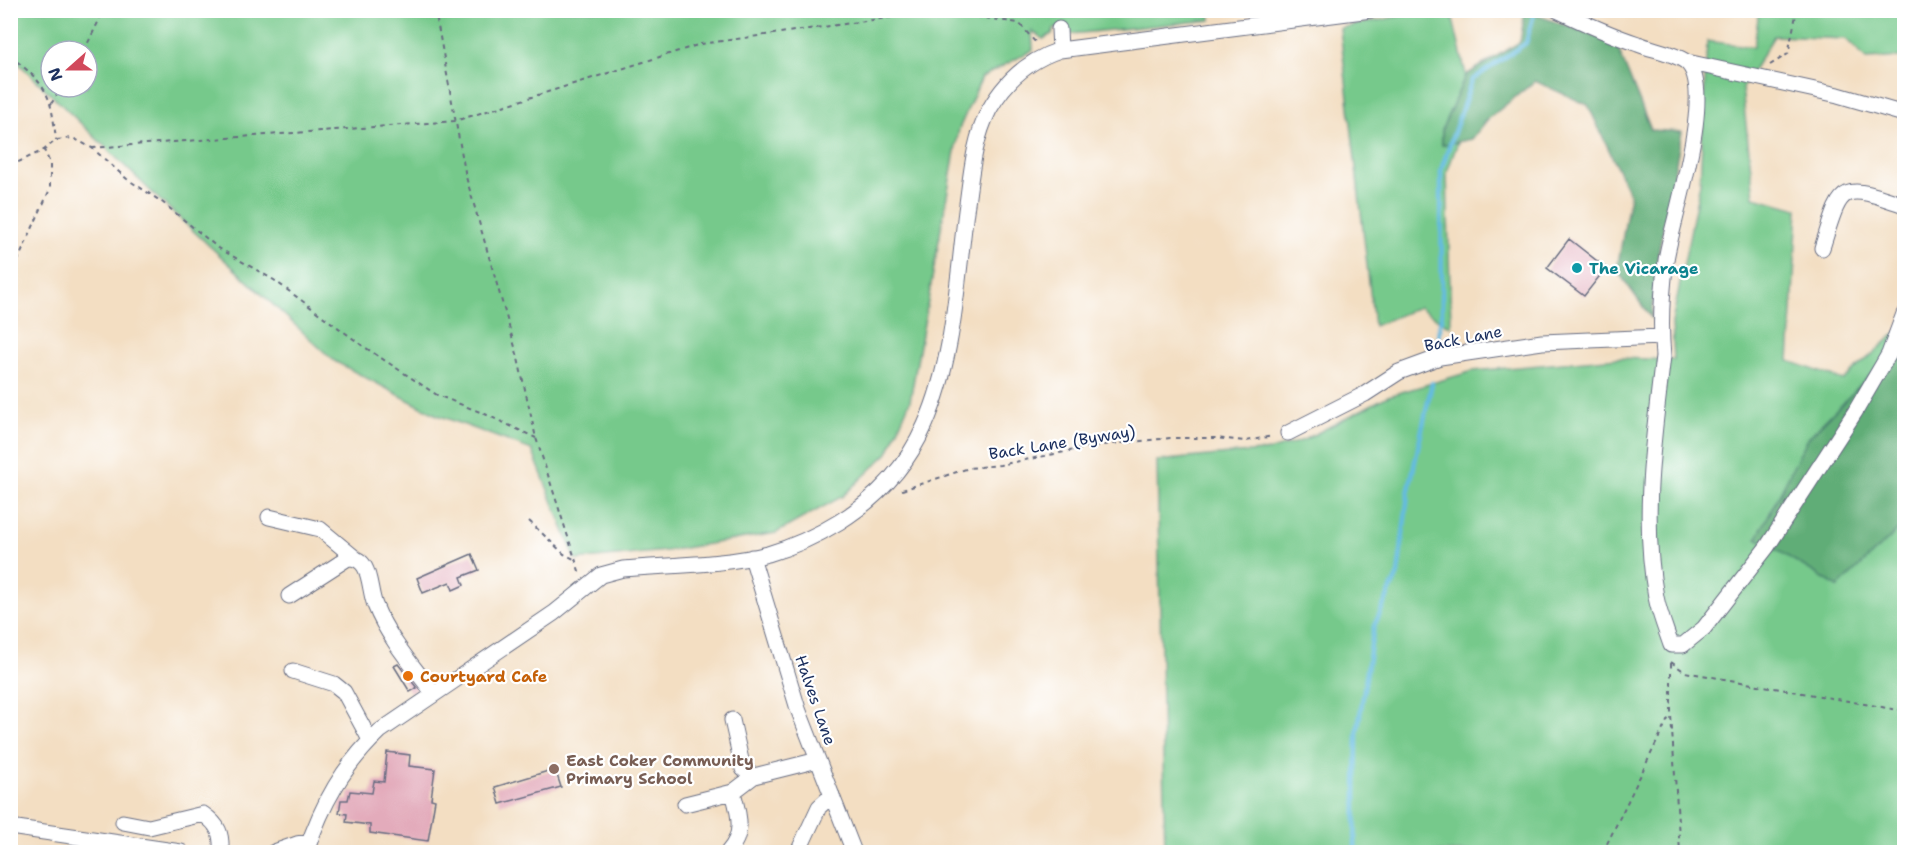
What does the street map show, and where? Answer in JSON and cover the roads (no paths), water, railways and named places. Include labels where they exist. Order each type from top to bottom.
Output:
[{"type":"street","points":[[274,852],[308,847],[320,811],[333,786],[370,740],[554,613],[601,575],[624,569],[769,554],[826,530],[878,493],[898,472],[913,447],[925,425],[936,393],[956,292],[975,151],[989,110],[1007,83],[1044,55],[1060,50],[1371,10]]},
{"type":"street","points":[[1557,10],[1606,33],[1671,54],[1687,62],[1838,95],[1905,114]]},
{"type":"street","points":[[1059,29],[1060,50]]},
{"type":"street","points":[[1687,62],[1696,76],[1695,124],[1681,199],[1666,259],[1661,337],[1663,356],[1653,438],[1649,521],[1656,598],[1671,645],[1683,645],[1704,628],[1767,547],[1855,412],[1889,354],[1905,314]]},
{"type":"street","points":[[1822,248],[1837,200],[1847,193],[1864,191],[1905,205]]},
{"type":"street","name":"Back Lane","points":[[1288,433],[1365,394],[1399,372],[1440,357],[1542,342],[1661,337]]},
{"type":"street","points":[[269,517],[320,529],[366,568],[372,598],[381,620],[434,694]]},
{"type":"street","name":"Halves Lane","points":[[752,557],[798,709],[854,852]]},
{"type":"street","points":[[289,596],[348,558],[355,558]]},
{"type":"street","points":[[293,671],[333,684],[344,692],[370,740]]},
{"type":"street","points":[[732,720],[743,769],[754,776]]},
{"type":"street","points":[[685,804],[733,792],[754,776],[818,760]]},
{"type":"street","points":[[728,852],[740,832],[740,817],[733,792]]},
{"type":"street","points":[[798,852],[819,807],[832,795]]},
{"type":"street","points":[[123,822],[149,827],[203,814],[216,822],[222,836],[221,852]]},
{"type":"street","points":[[10,827],[182,852]]},
{"type":"waterway","points":[[1437,345],[1442,313],[1441,170],[1472,80],[1526,43],[1534,14]]},
{"type":"waterway","points":[[1355,852],[1357,734],[1374,626],[1398,574],[1408,494],[1432,383]]},
{"type":"place","name":"The Vicarage","points":[[1577,268]]},
{"type":"place","name":"Courtyard Cafe","points":[[408,676]]},
{"type":"place","name":"East Coker Community Primary School","points":[[554,769]]}]
